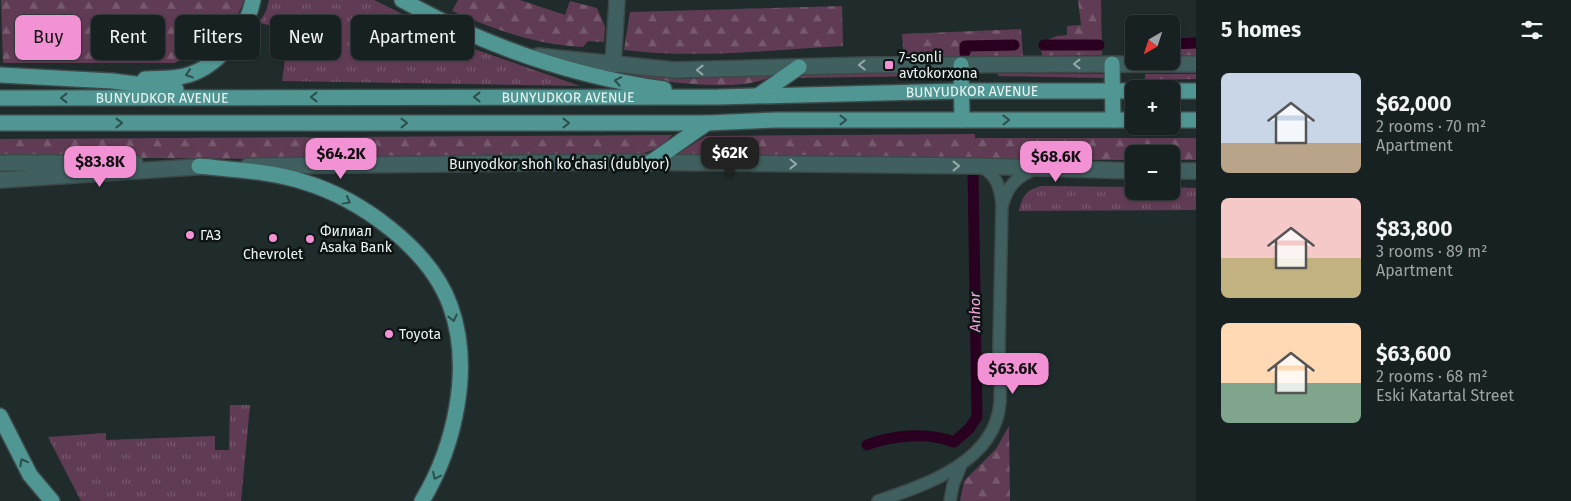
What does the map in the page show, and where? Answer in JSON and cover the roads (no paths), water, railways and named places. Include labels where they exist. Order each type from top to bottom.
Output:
[{"type":"main road","points":[[112,81],[185,76],[202,69],[236,36],[253,0]]},
{"type":"main road","points":[[402,0],[462,32],[521,54],[588,75],[718,97]]},
{"type":"main road","points":[[1112,64],[1113,120]]},
{"type":"main road","points":[[961,65],[962,120]]},
{"type":"main road","points":[[759,95],[799,67]]},
{"type":"main road","points":[[0,75],[112,81],[240,97]]},
{"type":"main road","name":"BUNYUDKOR AVENUE","points":[[0,98],[718,97],[961,91],[1125,91]]},
{"type":"main road","points":[[1180,91],[1196,91]]},
{"type":"main road","name":"BUNYUDKOR AVENUE","points":[[0,123],[707,124],[776,120],[1125,120]]},
{"type":"main road","points":[[1180,120],[1196,120]]},
{"type":"main road","points":[[650,163],[707,124]]},
{"type":"main road","points":[[199,166],[266,173],[304,182],[339,197],[373,216],[396,234],[419,255],[438,281],[450,305],[457,335],[458,397],[456,420],[448,450],[436,477],[422,501]]},
{"type":"main road","points":[[0,416],[30,475],[52,501]]},
{"type":"street","points":[[613,65],[617,0]]},
{"type":"street","name":"BUNYUDKOR AVENUE","points":[[521,54],[674,70],[961,65],[1196,64]]},
{"type":"street","name":"Bunyodkor shoh koʻchasi (dublyor)","points":[[0,164],[112,161],[199,166]]},
{"type":"street","name":"Bunyodkor shoh koʻchasi (dublyor)","points":[[0,180],[199,166],[650,163],[979,166]]},
{"type":"street","points":[[979,166],[1125,171]]},
{"type":"street","points":[[950,501],[954,480],[962,464],[988,436],[995,422],[1000,402],[1002,204],[993,174],[979,166]]},
{"type":"street","points":[[1002,204],[1006,192],[1014,181],[1039,168]]},
{"type":"street","points":[[1180,171],[1196,171]]},
{"type":"street","points":[[878,501],[928,484],[962,464]]},
{"type":"waterway","name":"Anhor","points":[[1180,44],[1196,43]]},
{"type":"waterway","name":"Anhor","points":[[965,53],[965,46],[1014,45]]},
{"type":"waterway","name":"Anhor","points":[[1044,45],[1099,45]]},
{"type":"waterway","name":"Anhor","points":[[867,445],[887,439],[910,436],[933,437],[954,442],[969,429],[977,417],[973,173]]},
{"type":"place","name":"7-sonli avtokorxona","points":[[889,65]]},
{"type":"place","name":"ГАЗ","points":[[190,235]]},
{"type":"place","name":"Chevrolet","points":[[273,238]]},
{"type":"place","name":"Филиал Asaka Bank","points":[[310,239]]},
{"type":"place","name":"Toyota","points":[[389,334]]}]
